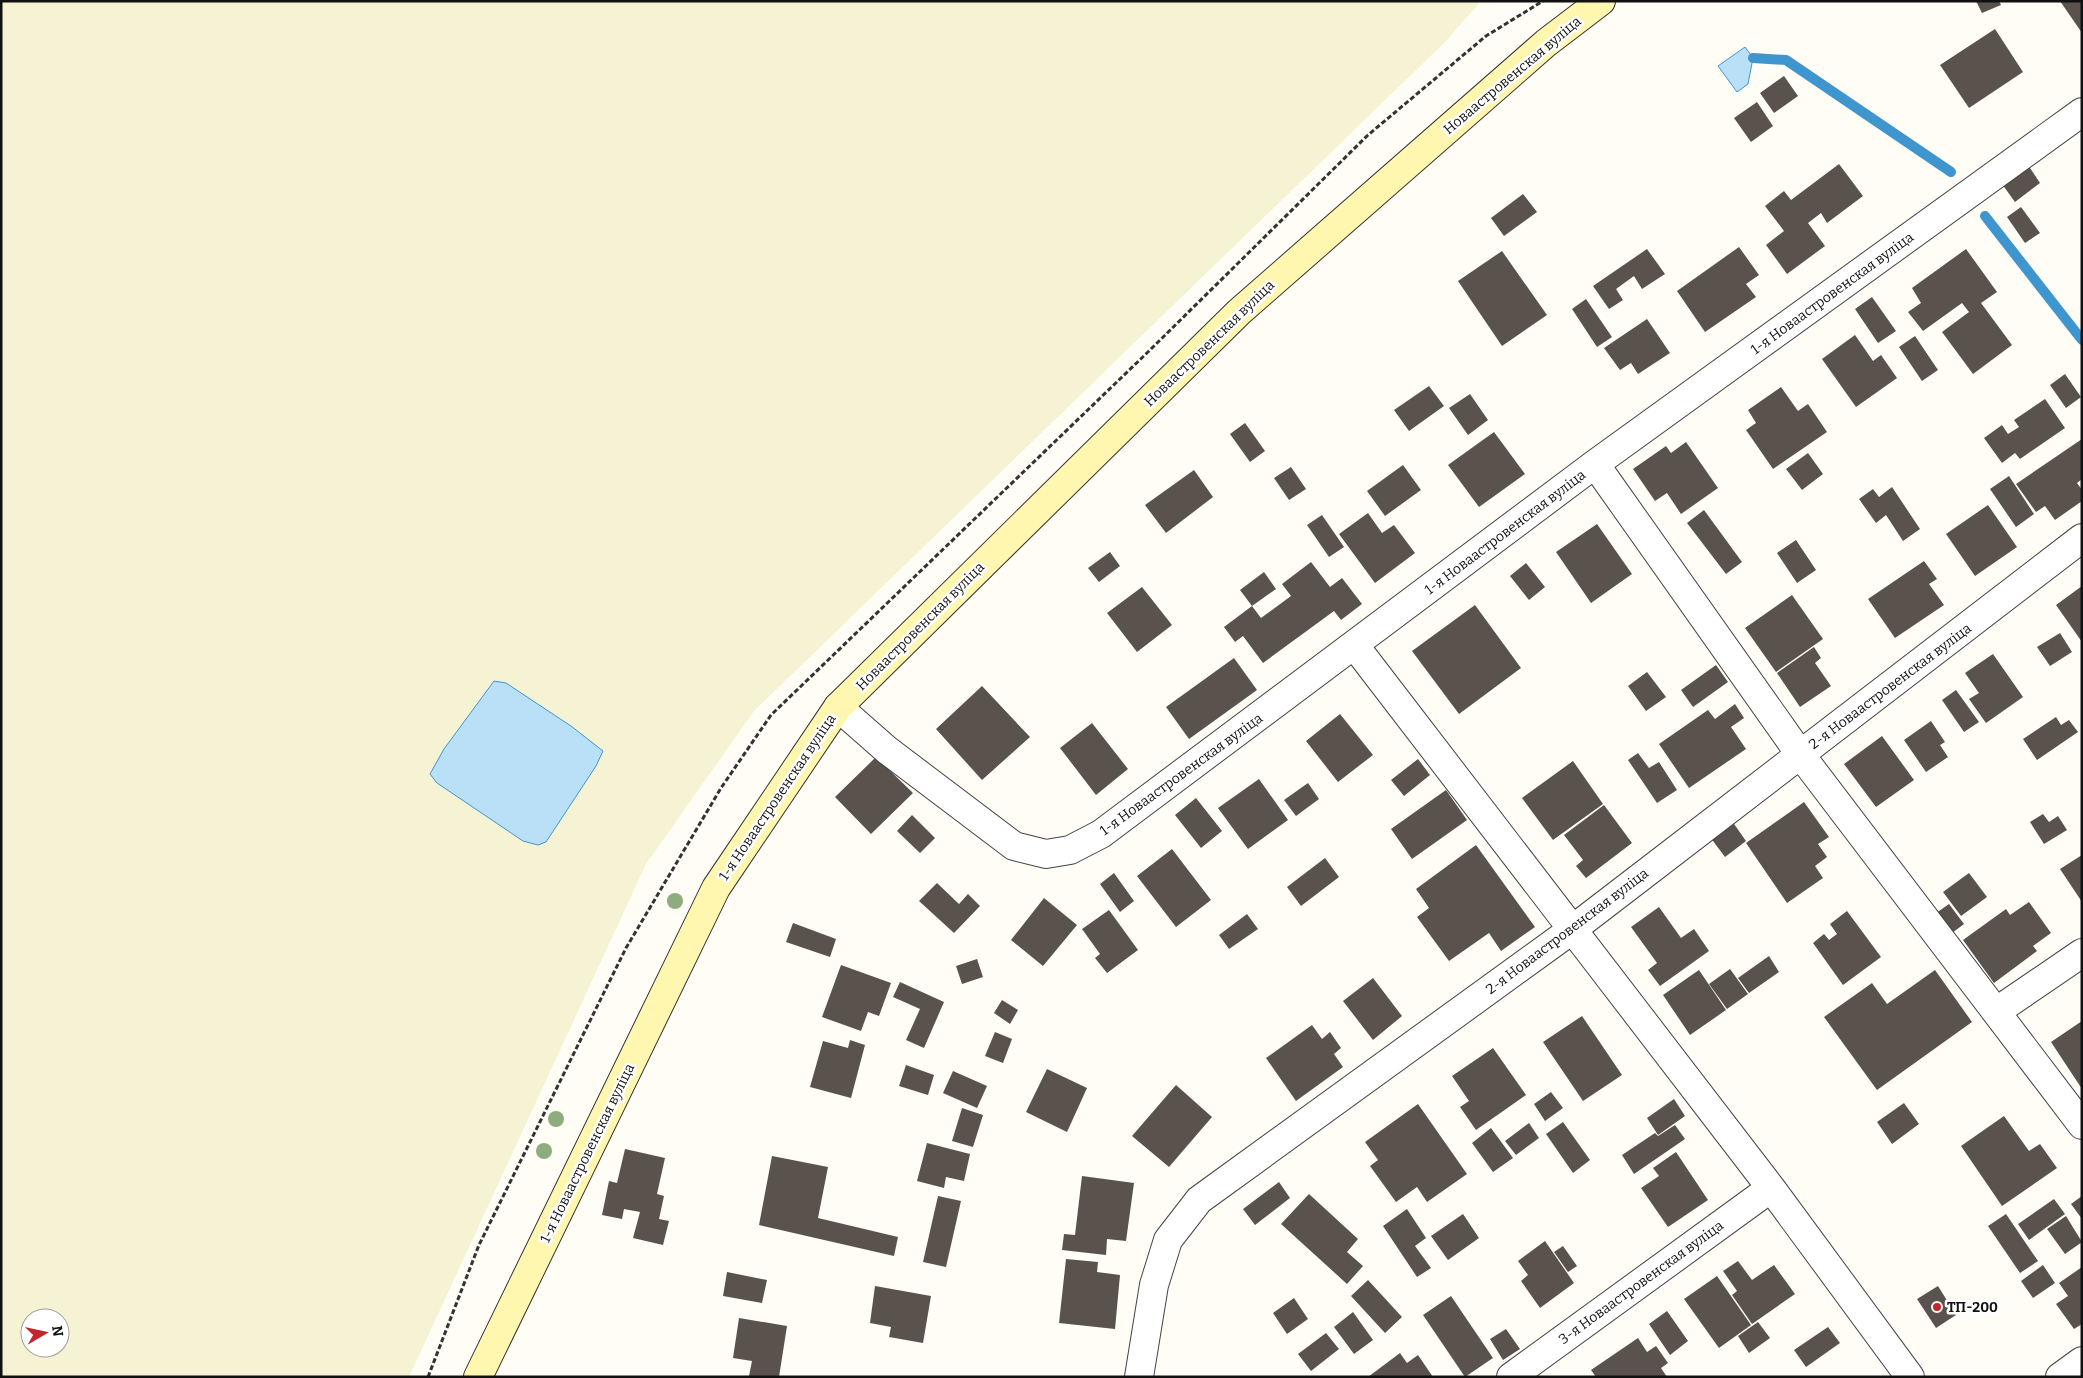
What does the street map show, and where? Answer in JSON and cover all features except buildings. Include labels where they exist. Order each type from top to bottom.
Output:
[{"type":"main road","name":"Новаастровенская вуліца","points":[[838,707],[1239,312],[1546,43],[1601,1]]},
{"type":"main road","name":"1-я Новаастровенская вуліца","points":[[478,1377],[716,888],[838,707]]},
{"type":"street","name":"1-я Новаастровенская вуліца","points":[[838,707],[887,750],[1014,846],[1046,854],[1070,850],[1101,834],[1355,646],[1595,464],[2082,112]]},
{"type":"street","points":[[1595,464],[1800,754],[2082,1125]]},
{"type":"street","name":"2-я Новаастровенская вуліца","points":[[1139,1377],[1154,1285],[1168,1240],[1199,1200],[1573,928],[2082,538]]},
{"type":"street","points":[[1355,646],[1771,1188],[1910,1377]]},
{"type":"street","points":[[1997,1011],[2082,953]]},
{"type":"street","name":"3-я Новаастровенская вуліца","points":[[1511,1377],[1771,1188]]},
{"type":"street","points":[[2060,1377],[2082,1361]]},
{"type":"shaded area","points":[[1,1],[1481,1],[1445,42],[754,711],[646,864],[409,1377],[1,1377]]},
{"type":"water","points":[[1745,47],[1753,58],[1748,84],[1737,92],[1718,66]]},
{"type":"water","points":[[494,681],[506,683],[571,726],[603,751],[596,766],[546,842],[538,845],[523,841],[437,783],[430,774],[444,749]]},
{"type":"waterway","points":[[1753,58],[1786,60],[1951,172]]},
{"type":"waterway","points":[[1985,216],[2082,340]]},
{"type":"place","name":"ТП-200","points":[[1937,1307]]}]
